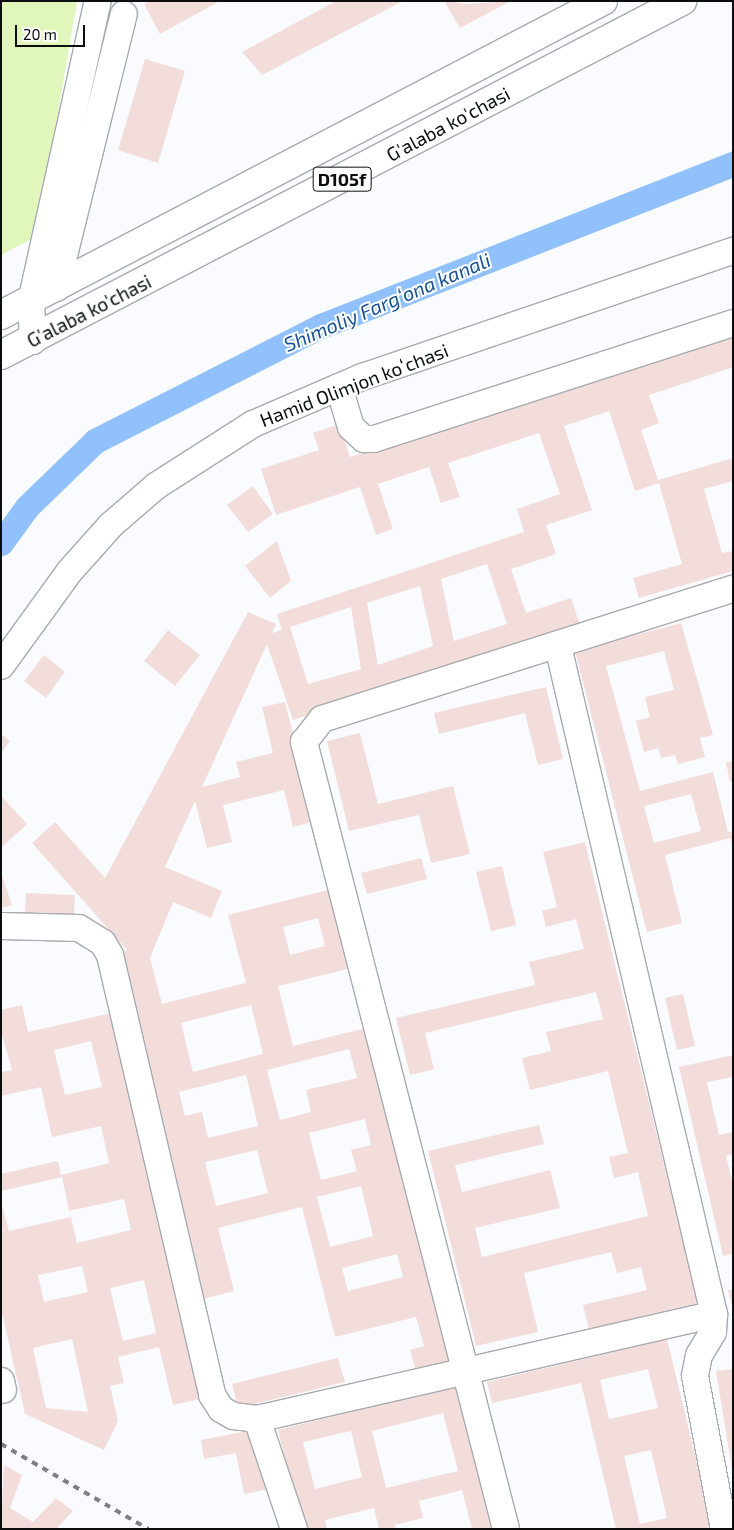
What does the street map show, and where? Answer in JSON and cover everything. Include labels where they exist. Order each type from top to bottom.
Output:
[{"type":"main road","name":"G'alaba ko'chasi","points":[[1,315],[30,302],[603,1]]},
{"type":"main road","name":"G'alaba ko'chasi","points":[[1,355],[33,341],[682,1]]},
{"type":"street","points":[[33,341],[30,302],[98,1]]},
{"type":"street","points":[[56,288],[124,14]]},
{"type":"street","name":"Hamid Olimjon koʻchasi","points":[[1,666],[69,572],[111,525],[156,486],[253,424],[339,387],[733,251]]},
{"type":"street","points":[[339,387],[351,427],[364,439],[374,439],[733,323]]},
{"type":"street","points":[[506,1529],[304,742],[322,718],[558,646],[733,588]]},
{"type":"street","points":[[558,646],[714,1314],[713,1332],[699,1355],[695,1376],[724,1529]]},
{"type":"street","points":[[1,926],[79,928],[103,943],[110,955],[212,1395],[221,1409],[233,1416],[258,1419],[466,1369],[714,1314]]},
{"type":"street","points":[[258,1419],[294,1529]]},
{"type":"green space","points":[[1,1],[77,1],[37,236],[1,255]]},
{"type":"building","points":[[150,1],[220,1],[160,34],[144,4]]},
{"type":"building","points":[[336,1],[403,1],[262,75],[242,52]]},
{"type":"building","points":[[444,1],[468,4],[511,1],[460,28]]},
{"type":"building","points":[[145,59],[185,71],[158,163],[118,150]]},
{"type":"building","points":[[733,330],[733,367],[649,395],[659,423],[641,430],[658,480],[733,458],[733,481],[704,489],[722,553],[733,551],[733,571],[639,598],[633,578],[682,564],[659,483],[635,491],[609,411],[564,426],[592,510],[546,525],[556,554],[511,569],[526,613],[571,598],[580,625],[293,720],[267,644],[202,787],[240,777],[236,762],[273,753],[262,707],[285,702],[315,821],[293,827],[284,790],[223,805],[232,842],[207,848],[195,801],[165,867],[222,891],[211,918],[173,902],[150,958],[162,1004],[246,983],[228,915],[332,889],[352,968],[278,986],[293,1046],[366,1028],[451,1363],[416,1372],[410,1350],[424,1346],[416,1317],[335,1337],[302,1207],[218,1228],[234,1291],[202,1299],[147,1083],[153,1081],[121,952],[127,950],[32,843],[55,822],[105,878],[248,612],[276,624],[272,633],[282,630],[277,614],[524,532],[517,509],[560,494],[539,433],[448,463],[460,497],[441,503],[429,467],[378,484],[393,529],[376,535],[360,487],[276,515],[261,469],[319,450],[313,433],[339,424],[350,457]],"holes":[[[487,564],[507,624],[454,641],[441,579]],[[420,586],[433,646],[378,665],[367,603]],[[351,607],[361,669],[308,684],[290,627]],[[318,918],[325,946],[290,955],[283,927]],[[251,1005],[263,1054],[193,1072],[181,1023]],[[349,1049],[357,1078],[306,1090],[311,1112],[280,1120],[267,1070]],[[246,1075],[258,1126],[208,1138],[202,1112],[185,1116],[179,1092]],[[365,1119],[371,1145],[351,1150],[357,1171],[321,1180],[309,1133]],[[257,1150],[268,1193],[216,1206],[205,1162]],[[361,1186],[373,1236],[330,1247],[317,1197]],[[397,1254],[403,1277],[348,1291],[342,1268]]]},
{"type":"building","points":[[253,486],[273,514],[248,532],[227,505]]},
{"type":"building","points":[[277,541],[291,581],[270,598],[245,566]]},
{"type":"building","points":[[681,623],[713,735],[700,738],[705,757],[678,764],[675,755],[661,758],[658,748],[644,752],[636,721],[650,717],[645,697],[674,690],[664,651],[606,666],[640,791],[713,772],[728,832],[733,831],[733,847],[730,838],[665,855],[682,923],[647,932],[575,651]],"holes":[[[691,794],[701,831],[654,843],[644,806]]]},
{"type":"building","points":[[168,630],[200,655],[175,686],[144,661]]},
{"type":"building","points":[[44,655],[65,672],[46,698],[24,681]]},
{"type":"building","points":[[546,687],[563,759],[538,765],[525,713],[439,734],[434,713]]},
{"type":"building","points":[[360,733],[378,804],[453,786],[470,854],[431,863],[419,815],[349,831],[327,741]]},
{"type":"building","points":[[1,734],[10,741],[1,753]]},
{"type":"building","points":[[733,761],[733,781],[730,782],[726,762]]},
{"type":"building","points":[[1,796],[27,824],[1,848]]},
{"type":"building","points":[[585,842],[698,1303],[589,1329],[583,1305],[647,1290],[641,1267],[617,1273],[611,1252],[524,1273],[538,1332],[476,1346],[428,1151],[539,1125],[544,1144],[455,1165],[462,1192],[550,1170],[560,1208],[475,1228],[482,1257],[648,1216],[638,1172],[614,1178],[609,1157],[628,1153],[608,1071],[530,1090],[522,1058],[551,1051],[546,1032],[603,1019],[596,992],[425,1033],[434,1069],[410,1075],[396,1018],[535,985],[529,962],[584,949],[576,919],[546,927],[542,911],[557,907],[543,852]]},
{"type":"building","points":[[421,858],[427,879],[367,894],[361,873]]},
{"type":"building","points":[[502,866],[516,925],[491,931],[476,872]]},
{"type":"building","points":[[1,873],[12,905],[1,908]]},
{"type":"building","points":[[26,893],[75,895],[74,915],[25,913]]},
{"type":"building","points":[[683,994],[695,1046],[677,1050],[665,998]]},
{"type":"building","points":[[22,1005],[28,1032],[112,1013],[200,1399],[173,1405],[159,1347],[118,1357],[124,1383],[110,1386],[118,1421],[104,1450],[25,1414],[1,1309],[1,1202],[9,1231],[71,1217],[77,1243],[131,1230],[124,1199],[69,1211],[62,1177],[1,1191],[1,1174],[58,1161],[61,1175],[109,1163],[101,1126],[52,1137],[41,1087],[1,1096],[1,1072],[12,1070],[1,1032],[1,1010]],"holes":[[[91,1041],[102,1087],[65,1095],[54,1050]],[[82,1266],[88,1292],[44,1302],[38,1275]],[[144,1280],[156,1333],[123,1341],[110,1288]],[[72,1339],[88,1412],[46,1408],[33,1348]]]},
{"type":"building","points":[[733,1055],[733,1077],[707,1082],[719,1135],[733,1132],[733,1154],[726,1156],[733,1184],[733,1254],[723,1256],[679,1067]]},
{"type":"building","points":[[733,1289],[733,1306],[732,1306],[728,1290]]},
{"type":"building","points":[[667,1339],[713,1529],[616,1529],[581,1383],[492,1403],[487,1382]],"holes":[[[648,1369],[658,1408],[609,1419],[600,1380]],[[651,1450],[667,1518],[640,1524],[624,1456]]]},
{"type":"building","points":[[338,1358],[345,1382],[238,1408],[232,1384]]},
{"type":"building","points":[[733,1369],[733,1470],[732,1470],[716,1371]]},
{"type":"building","points":[[463,1384],[499,1529],[472,1529],[462,1490],[419,1501],[423,1518],[395,1525],[396,1529],[379,1529],[374,1508],[325,1520],[327,1529],[303,1529],[278,1430]],"holes":[[[443,1413],[458,1471],[386,1488],[372,1431]],[[351,1431],[362,1477],[315,1489],[303,1442]]]},
{"type":"building","points":[[258,1429],[270,1489],[244,1494],[236,1453],[204,1459],[201,1440]]},
{"type":"building","points":[[4,1465],[22,1475],[10,1508],[33,1522],[56,1498],[73,1511],[56,1529],[1,1529]]},
{"type":"waterway","name":"Shimoliy Fargʻona kanali","points":[[1,543],[27,507],[95,441],[321,326],[733,164]]},
{"type":"railway","points":[[1,1444],[148,1529]]}]
